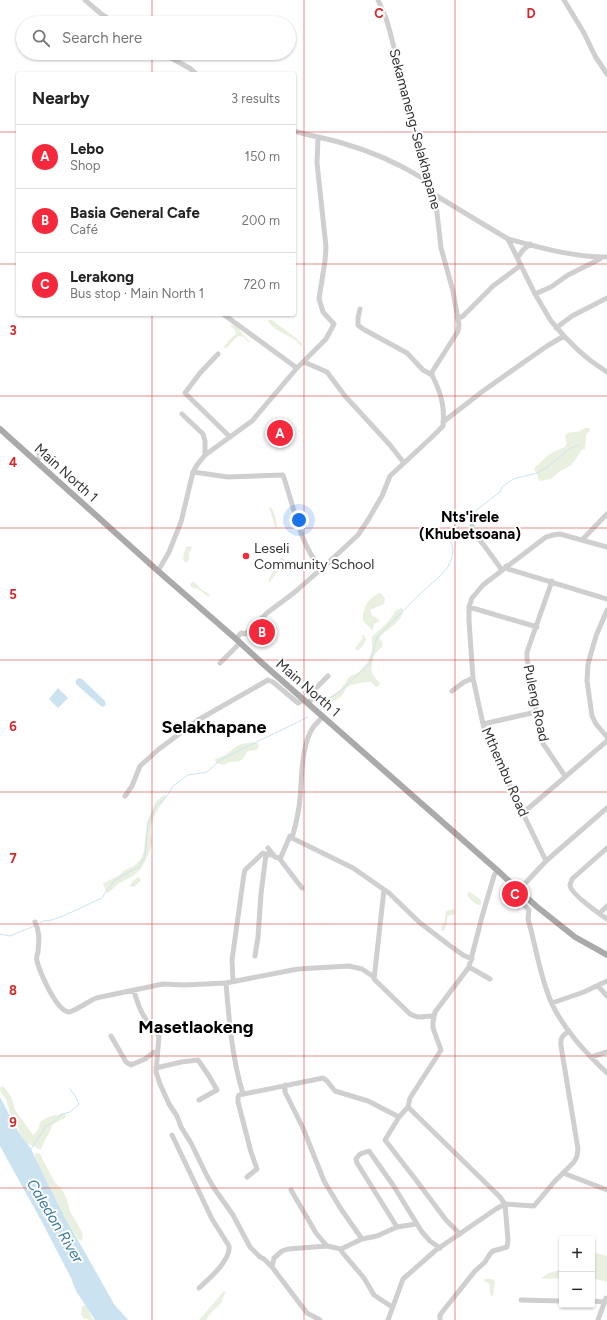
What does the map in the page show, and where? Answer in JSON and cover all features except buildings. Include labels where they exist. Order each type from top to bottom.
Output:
[{"type":"main road","name":"Main North 1","points":[[0,429],[305,702],[531,901],[566,930],[607,955]]},
{"type":"street","points":[[85,0],[104,16]]},
{"type":"street","name":"Sekamaneng-Selakhapane","points":[[378,0],[386,18],[414,122],[425,177],[436,195],[442,248],[453,291],[459,325],[458,330],[432,372],[432,375]]},
{"type":"street","points":[[564,0],[584,33],[595,56],[607,74]]},
{"type":"street","points":[[174,60],[193,72]]},
{"type":"street","points":[[296,132],[344,143],[410,170],[422,178],[425,177]]},
{"type":"street","points":[[158,571],[169,552],[181,522],[193,472],[205,455],[252,421],[297,368],[326,339],[334,324],[323,312],[319,299],[326,261],[326,247],[317,163],[318,138]]},
{"type":"street","points":[[436,195],[508,238],[564,253],[607,257]]},
{"type":"street","points":[[508,238],[535,294],[556,328],[591,361],[607,372]]},
{"type":"street","points":[[518,257],[530,244]]},
{"type":"street","points":[[535,294],[551,287],[568,275],[600,259],[600,257]]},
{"type":"street","points":[[457,316],[462,316],[493,286],[521,265]]},
{"type":"street","points":[[556,328],[572,316],[607,298]]},
{"type":"street","points":[[220,663],[238,641],[241,633],[245,634],[249,631],[267,613],[295,592],[358,535],[382,496],[390,476],[443,426],[441,396],[432,375],[423,370],[407,353],[358,325],[360,309]]},
{"type":"street","points":[[226,316],[297,368]]},
{"type":"street","points":[[443,422],[483,391],[547,346],[564,336]]},
{"type":"street","points":[[218,354],[185,392],[230,437]]},
{"type":"street","points":[[304,362],[327,372],[345,396],[390,444],[404,463]]},
{"type":"street","points":[[182,414],[202,434],[205,441],[205,455]]},
{"type":"street","points":[[36,462],[39,458],[40,452]]},
{"type":"street","points":[[193,472],[228,477],[283,474],[292,507],[307,550],[321,569]]},
{"type":"street","points":[[582,540],[607,514]]},
{"type":"street","points":[[472,526],[473,533],[504,568],[552,581],[607,599]]},
{"type":"street","points":[[537,627],[469,607],[476,593],[483,585],[546,537],[553,535],[568,535],[607,547]]},
{"type":"street","name":"Puleng Road","points":[[552,581],[527,652],[527,660],[531,675],[542,742],[565,776]]},
{"type":"street","name":"Mthembu Road","points":[[469,607],[473,678],[483,724],[490,745],[546,861]]},
{"type":"street","points":[[607,610],[596,636],[588,664],[587,682],[592,716],[596,724],[607,737]]},
{"type":"street","points":[[125,796],[132,786],[140,766],[159,749],[198,720],[268,680],[273,682],[298,703],[305,702],[314,696],[314,690],[328,676]]},
{"type":"street","points":[[452,691],[464,682],[473,678]]},
{"type":"street","points":[[483,724],[536,712]]},
{"type":"street","points":[[292,838],[297,822],[301,778],[307,744],[314,726],[322,717]]},
{"type":"street","points":[[523,813],[607,741]]},
{"type":"street","points":[[519,890],[546,861],[607,808]]},
{"type":"street","points":[[279,858],[281,857],[290,836],[353,868],[389,893],[419,922],[463,955],[472,959]]},
{"type":"street","points":[[268,848],[279,858],[302,888]]},
{"type":"street","points":[[607,848],[572,879],[570,885],[572,890],[585,903],[607,919]]},
{"type":"street","points":[[233,981],[232,960],[244,874],[262,853],[273,854]]},
{"type":"street","points":[[255,956],[266,854]]},
{"type":"street","points":[[460,1234],[446,1220],[385,1140],[399,1117],[408,1108],[410,1098],[441,1050],[433,1028],[435,1012],[469,967],[485,906],[497,870]]},
{"type":"street","points":[[374,977],[384,890]]},
{"type":"street","points":[[520,901],[529,910],[528,919],[545,982],[552,1003],[560,1019],[591,1057],[607,1073]]},
{"type":"street","points":[[526,908],[531,901]]},
{"type":"street","points":[[600,913],[607,906]]},
{"type":"street","points":[[36,924],[40,934],[37,960],[53,998],[66,1010],[71,1012],[87,1001],[96,998],[163,984],[184,986],[226,983],[298,969],[349,966],[362,969],[374,977],[374,979],[410,1014],[423,1018],[434,1016]]},
{"type":"street","points":[[469,967],[490,979]]},
{"type":"street","points":[[552,1003],[598,986],[607,980]]},
{"type":"street","points":[[226,983],[232,1043],[239,1082],[243,1094]]},
{"type":"street","points":[[598,986],[607,996]]},
{"type":"street","points":[[134,990],[141,1011],[159,1036],[156,1072],[163,1092],[175,1112],[181,1127],[191,1143],[210,1182],[233,1215],[250,1247],[272,1267],[307,1313],[320,1320]]},
{"type":"street","points":[[388,1320],[403,1279],[436,1250],[490,1212],[505,1204],[534,1206],[576,1159],[578,1152],[561,1046],[562,1035],[569,1031]]},
{"type":"street","points":[[111,1036],[126,1062],[131,1065],[145,1059],[154,1052],[157,1053]]},
{"type":"street","points":[[591,1057],[607,1052]]},
{"type":"street","points":[[156,1068],[181,1062],[198,1060],[217,1090],[199,1100]]},
{"type":"street","points":[[247,1177],[257,1170],[238,1102],[238,1097],[243,1094],[323,1078],[335,1091],[368,1102],[399,1117]]},
{"type":"street","points":[[285,1085],[285,1092],[303,1128],[324,1181],[362,1239]]},
{"type":"street","points":[[408,1108],[500,1197],[505,1204],[508,1240],[507,1247],[493,1251],[490,1254],[485,1262],[475,1271],[443,1311],[440,1315],[440,1320]]},
{"type":"street","points":[[172,1136],[212,1219],[229,1246],[230,1252],[220,1268],[199,1288]]},
{"type":"street","points":[[398,1228],[357,1163],[356,1159],[360,1154],[369,1151],[393,1185],[416,1224],[430,1241],[440,1248]]},
{"type":"street","points":[[563,1173],[607,1190]]},
{"type":"street","points":[[291,1190],[316,1233],[327,1246]]},
{"type":"street","points":[[272,1267],[274,1258],[282,1251],[288,1249],[306,1249],[327,1246],[341,1249],[362,1239],[416,1224]]},
{"type":"street","points":[[341,1249],[364,1278],[374,1295],[392,1307]]},
{"type":"street","points":[[521,1300],[559,1301]]},
{"type":"street","points":[[595,1301],[606,1300],[598,1320]]},
{"type":"green space","points":[[268,320],[272,320],[296,338],[302,344],[301,346],[294,339],[272,326]]},
{"type":"green space","points":[[235,325],[249,341],[249,343],[244,337],[239,336],[228,347],[224,347],[236,334],[235,330],[230,326]]},
{"type":"green space","points":[[585,428],[589,428],[590,430],[586,435],[585,449],[581,451],[571,465],[551,479],[540,481],[534,470],[535,467],[545,457],[565,447],[567,443],[565,438],[566,434],[580,431]]},
{"type":"green space","points":[[269,507],[271,507],[275,515],[277,530],[275,527]]},
{"type":"green space","points":[[186,547],[192,547],[189,553],[189,559],[186,563],[183,559],[183,555]]},
{"type":"green space","points":[[283,557],[284,560],[281,566],[268,583],[272,573]]},
{"type":"green space","points":[[194,582],[209,594],[210,597],[198,589],[193,588],[190,585]]},
{"type":"green space","points":[[381,593],[385,599],[384,604],[370,610],[372,616],[376,617],[380,621],[374,624],[373,631],[363,621],[363,612],[368,601]]},
{"type":"green space","points":[[401,608],[403,609],[403,613],[401,617],[380,637],[382,646],[373,658],[372,672],[374,677],[380,683],[379,686],[376,687],[369,682],[351,686],[346,688],[339,698],[328,703],[326,699],[339,691],[349,677],[359,672],[367,663],[372,651],[372,637],[388,622],[395,611]]},
{"type":"green space","points":[[362,635],[364,635],[366,639],[363,646],[357,651],[355,648],[362,639]]},
{"type":"green space","points":[[253,742],[257,743],[259,746],[258,748],[247,752],[240,761],[230,762],[223,765],[216,763],[215,759],[226,755],[241,744]]},
{"type":"green space","points":[[164,795],[166,796],[166,799],[155,815],[151,826],[152,844],[140,870],[136,874],[119,883],[107,893],[103,884],[104,883],[134,866],[141,859],[144,851],[147,822],[156,801]]},
{"type":"green space","points":[[139,877],[141,881],[134,887],[131,887],[130,885],[132,882]]},
{"type":"green space","points":[[468,892],[481,900],[481,905],[471,900],[467,895]]},
{"type":"green space","points":[[453,909],[455,914],[447,916],[447,923],[444,931],[441,930],[442,924],[444,925],[446,911]]},
{"type":"green space","points":[[2,1086],[12,1098],[15,1110],[33,1135],[38,1130],[41,1121],[51,1116],[65,1113],[66,1117],[52,1125],[41,1149],[27,1144],[19,1133],[18,1127],[12,1120],[6,1099],[1,1093],[0,1088]]},
{"type":"green space","points":[[35,1154],[40,1154],[55,1183],[64,1193],[70,1212],[82,1232],[82,1241],[78,1239],[64,1216],[35,1157]]},
{"type":"green space","points":[[595,1253],[607,1256],[607,1282],[595,1279]]},
{"type":"green space","points":[[559,1270],[559,1278],[541,1279],[547,1274]]},
{"type":"green space","points":[[485,1279],[492,1279],[495,1281],[493,1296],[490,1294],[490,1285],[484,1281]]},
{"type":"green space","points":[[224,1291],[226,1292],[220,1304],[210,1313],[206,1320],[199,1320]]},
{"type":"green space","points":[[84,1305],[94,1320],[83,1318],[81,1314],[82,1307]]},
{"type":"water","points":[[79,678],[82,679],[105,701],[106,705],[102,707],[76,684],[76,680]]},
{"type":"water","points":[[58,688],[68,698],[58,708],[49,699]]},
{"type":"water","name":"Caledon River","points":[[0,1097],[19,1133],[31,1149],[64,1216],[114,1304],[128,1320],[95,1320],[76,1291],[71,1278],[43,1224],[0,1146]]},
{"type":"waterway","points":[[319,706],[342,690],[370,663],[377,637],[448,567],[453,549],[451,542],[461,522],[500,492],[502,487],[513,479],[537,473],[571,448],[579,445]]},
{"type":"waterway","points":[[39,924],[43,921],[52,920],[63,916],[102,898],[116,879],[139,867],[145,856],[148,824],[156,806],[167,796],[173,786],[188,775],[207,772],[220,760],[308,717]]},
{"type":"waterway","points":[[0,934],[10,936],[34,926]]},
{"type":"waterway","points":[[31,1149],[46,1126],[51,1124],[62,1114],[70,1112],[79,1104],[70,1089]]},
{"type":"place","name":"Lebo","points":[[280,433]]},
{"type":"place","name":"Leseli Community School","points":[[246,556]]},
{"type":"place","name":"Basia General Cafe","points":[[262,632]]},
{"type":"place","name":"Lerakong","points":[[515,894]]},
{"type":"district","name":"Nts'irele (Khubetsoana)","points":[[470,526]]},
{"type":"district","name":"Selakhapane","points":[[214,727]]},
{"type":"district","name":"Masetlaokeng","points":[[196,1027]]}]
